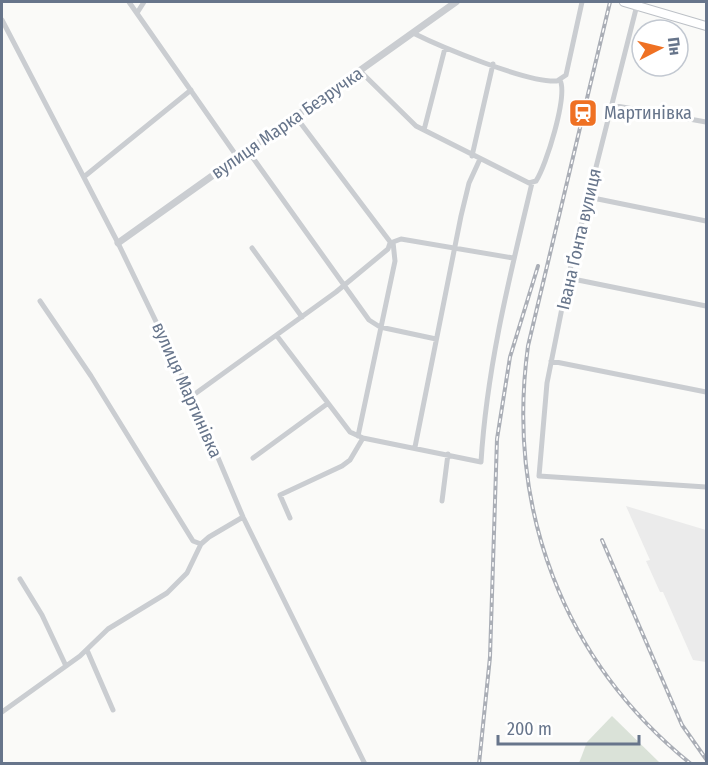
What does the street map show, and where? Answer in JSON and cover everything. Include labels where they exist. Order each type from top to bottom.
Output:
[{"type":"main road","points":[[624,2],[706,26]]},
{"type":"street","points":[[129,2],[238,158]]},
{"type":"street","points":[[137,13],[144,2]]},
{"type":"street","name":"вулиця Марка Безручка","points":[[118,243],[456,2]]},
{"type":"street","points":[[413,33],[445,48],[493,64],[551,81],[560,80],[566,75],[582,2]]},
{"type":"street","name":"Івана Ґонта вулиця","points":[[637,5],[568,278],[551,362],[538,476],[706,487]]},
{"type":"street","name":"вулиця Мартинівка","points":[[2,20],[118,243],[192,396],[243,517],[365,764]]},
{"type":"street","points":[[424,130],[445,48]]},
{"type":"street","points":[[472,156],[493,64]]},
{"type":"street","points":[[360,71],[416,126],[472,156],[525,182],[532,183]]},
{"type":"street","points":[[277,336],[342,425],[360,437],[481,462],[493,356],[513,258],[532,183],[541,174],[548,152],[563,88],[560,80]]},
{"type":"street","points":[[85,176],[191,90]]},
{"type":"street","points":[[611,105],[706,122]]},
{"type":"street","points":[[290,518],[280,495],[342,466],[350,460],[360,437],[380,327],[395,261],[392,243],[296,117]]},
{"type":"street","points":[[248,151],[369,320],[380,327],[436,339]]},
{"type":"street","points":[[415,447],[454,248],[469,183],[480,159]]},
{"type":"street","points":[[588,197],[706,221]]},
{"type":"street","points":[[192,396],[345,285],[388,249],[392,243],[401,239],[513,258]]},
{"type":"street","points":[[252,248],[302,316]]},
{"type":"street","points":[[568,278],[706,306],[706,297]]},
{"type":"street","points":[[40,301],[104,396],[193,541],[201,544]]},
{"type":"street","points":[[551,362],[706,392]]},
{"type":"street","points":[[253,458],[327,404]]},
{"type":"street","points":[[442,501],[448,454]]},
{"type":"street","points":[[2,712],[87,650],[108,629],[166,593],[186,573],[201,544],[243,517]]},
{"type":"street","points":[[20,579],[42,615],[66,666]]},
{"type":"street","points":[[87,650],[113,710]]},
{"type":"shaded area","points":[[626,506],[706,530],[706,662],[693,660],[663,592],[660,592],[646,561],[650,560]]},
{"type":"shaded area","points":[[612,716],[660,763],[579,763],[587,742]]},
{"type":"railway","points":[[610,2],[528,346],[523,406],[526,465],[536,522],[553,576],[577,628],[608,677],[646,723],[691,764]]},
{"type":"railway","points":[[479,764],[490,657],[497,439],[510,357],[538,266]]},
{"type":"railway","points":[[602,540],[682,725],[706,759]]},
{"type":"place","name":"Мартинівка","points":[[583,113]]}]
